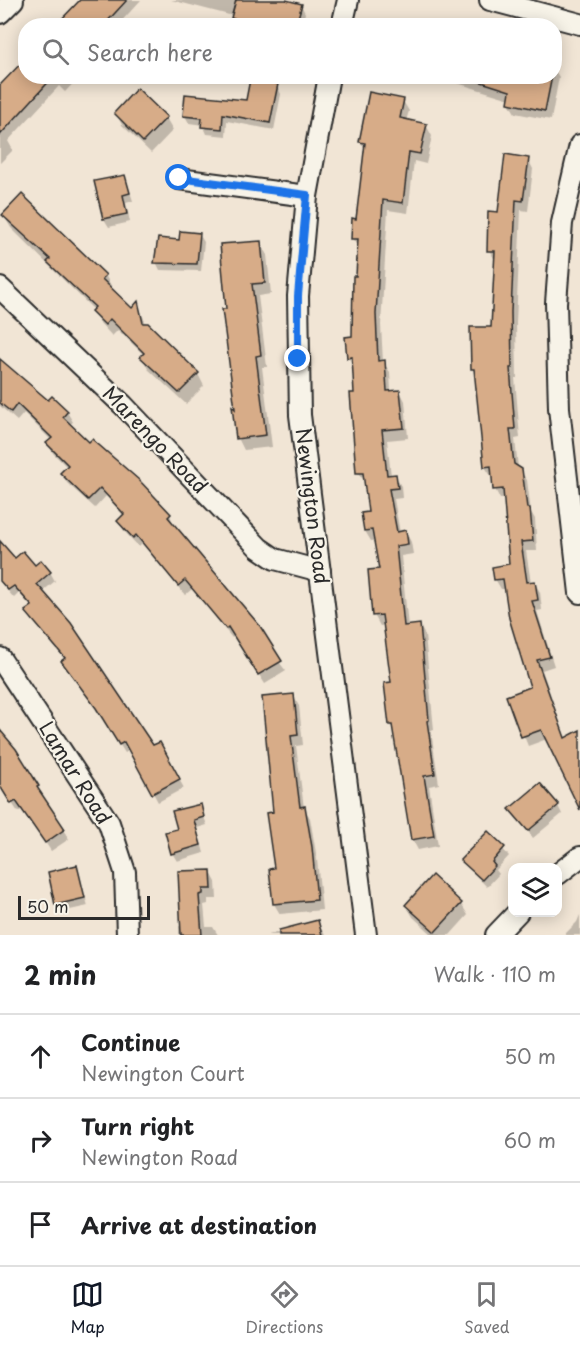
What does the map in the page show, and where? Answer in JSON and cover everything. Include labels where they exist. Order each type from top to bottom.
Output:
[{"type":"street","points":[[0,13],[13,0]]},
{"type":"street","points":[[344,18],[348,0]]},
{"type":"street","points":[[490,0],[558,18]]},
{"type":"street","points":[[562,19],[580,24]]},
{"type":"street","name":"Newington Road","points":[[327,84],[307,195],[298,296],[300,415],[366,935]]},
{"type":"street","points":[[580,145],[562,223],[556,303],[559,408],[580,593]]},
{"type":"street","points":[[179,178],[307,195]]},
{"type":"street","name":"Marengo Road","points":[[0,288],[123,405],[260,548],[274,559],[320,572]]},
{"type":"street","name":"Lamar Road","points":[[0,658],[109,823],[125,873],[127,935]]},
{"type":"street","points":[[562,871],[580,857]]},
{"type":"street","points":[[496,935],[513,917]]},
{"type":"building","points":[[80,0],[127,0],[110,18],[63,18]]},
{"type":"building","points":[[236,0],[286,0],[302,4],[298,18],[231,18]]},
{"type":"building","points":[[18,66],[18,84],[47,84],[0,135],[0,85]]},
{"type":"building","points":[[249,84],[278,84],[270,123],[223,114],[222,129],[201,127],[202,118],[183,116],[185,94],[246,100]]},
{"type":"building","points":[[488,84],[550,84],[545,111],[508,103],[510,91]]},
{"type":"building","points":[[137,88],[167,117],[143,142],[114,113]]},
{"type":"building","points":[[369,92],[404,99],[400,118],[427,124],[420,154],[409,152],[403,203],[383,200],[376,314],[378,361],[385,360],[387,391],[400,390],[404,428],[382,430],[387,475],[396,474],[398,488],[389,489],[397,532],[406,530],[408,544],[396,546],[404,626],[420,624],[429,720],[427,721],[435,774],[424,776],[434,836],[411,840],[392,725],[389,725],[384,683],[391,682],[382,615],[372,616],[368,570],[379,569],[372,530],[364,531],[361,513],[368,512],[363,473],[356,473],[350,393],[354,393],[352,357],[347,358],[345,337],[352,336],[353,276],[356,276],[358,239],[351,239],[352,218],[356,219],[365,143],[359,142]]},
{"type":"building","points":[[505,154],[529,158],[523,201],[516,200],[511,312],[512,368],[510,368],[515,429],[510,429],[514,464],[522,469],[527,508],[530,508],[533,541],[521,542],[527,582],[535,581],[538,600],[532,601],[550,657],[537,660],[565,738],[580,730],[580,810],[541,730],[521,737],[506,696],[530,687],[509,618],[503,579],[494,580],[492,567],[509,564],[503,489],[493,490],[491,466],[484,467],[474,369],[471,369],[470,327],[491,327],[495,251],[487,251],[488,211],[498,212]]},
{"type":"building","points":[[125,175],[130,193],[123,195],[127,214],[103,219],[94,181]]},
{"type":"building","points":[[22,194],[106,275],[102,279],[132,308],[138,301],[143,323],[148,323],[199,373],[179,393],[140,357],[144,353],[110,319],[105,325],[91,311],[95,307],[47,262],[50,259],[2,215]]},
{"type":"building","points":[[180,231],[200,233],[197,264],[154,263],[158,238],[179,240]]},
{"type":"building","points":[[261,241],[265,283],[252,284],[261,355],[256,356],[266,435],[236,439],[232,406],[235,409],[222,309],[226,309],[220,244]]},
{"type":"building","points":[[0,359],[48,400],[52,396],[68,411],[63,417],[89,442],[92,439],[139,480],[171,514],[168,517],[260,626],[282,661],[258,675],[228,627],[226,629],[185,580],[178,586],[136,535],[133,538],[117,521],[124,514],[100,488],[88,500],[60,473],[68,465],[46,443],[52,438],[17,404],[11,412],[0,403]]},
{"type":"building","points":[[0,541],[15,558],[23,551],[35,565],[41,560],[51,572],[37,584],[71,623],[153,745],[160,742],[180,779],[152,794],[124,742],[119,745],[96,708],[61,661],[65,658],[25,611],[32,606],[14,586],[8,590],[0,581]]},
{"type":"building","points":[[294,694],[298,735],[291,736],[300,807],[305,806],[312,847],[317,900],[273,904],[269,869],[274,868],[266,813],[273,812],[262,697]]},
{"type":"building","points":[[0,730],[16,749],[39,786],[37,787],[65,829],[45,843],[16,801],[11,804],[0,786]]},
{"type":"building","points":[[540,783],[559,805],[528,831],[509,809]]},
{"type":"building","points":[[201,804],[204,817],[194,820],[201,845],[171,854],[165,832],[177,829],[172,811]]},
{"type":"building","points":[[488,831],[505,847],[492,862],[495,866],[482,880],[460,860]]},
{"type":"building","points":[[77,865],[85,898],[55,905],[48,872]]},
{"type":"building","points":[[211,870],[212,889],[203,889],[203,894],[199,895],[202,935],[181,935],[178,871]]},
{"type":"building","points":[[432,875],[462,903],[435,932],[405,905]]},
{"type":"building","points":[[318,920],[322,935],[279,935],[279,930]]},
{"type":"route","points":[[179,178],[307,195],[298,296],[298,359]]}]
